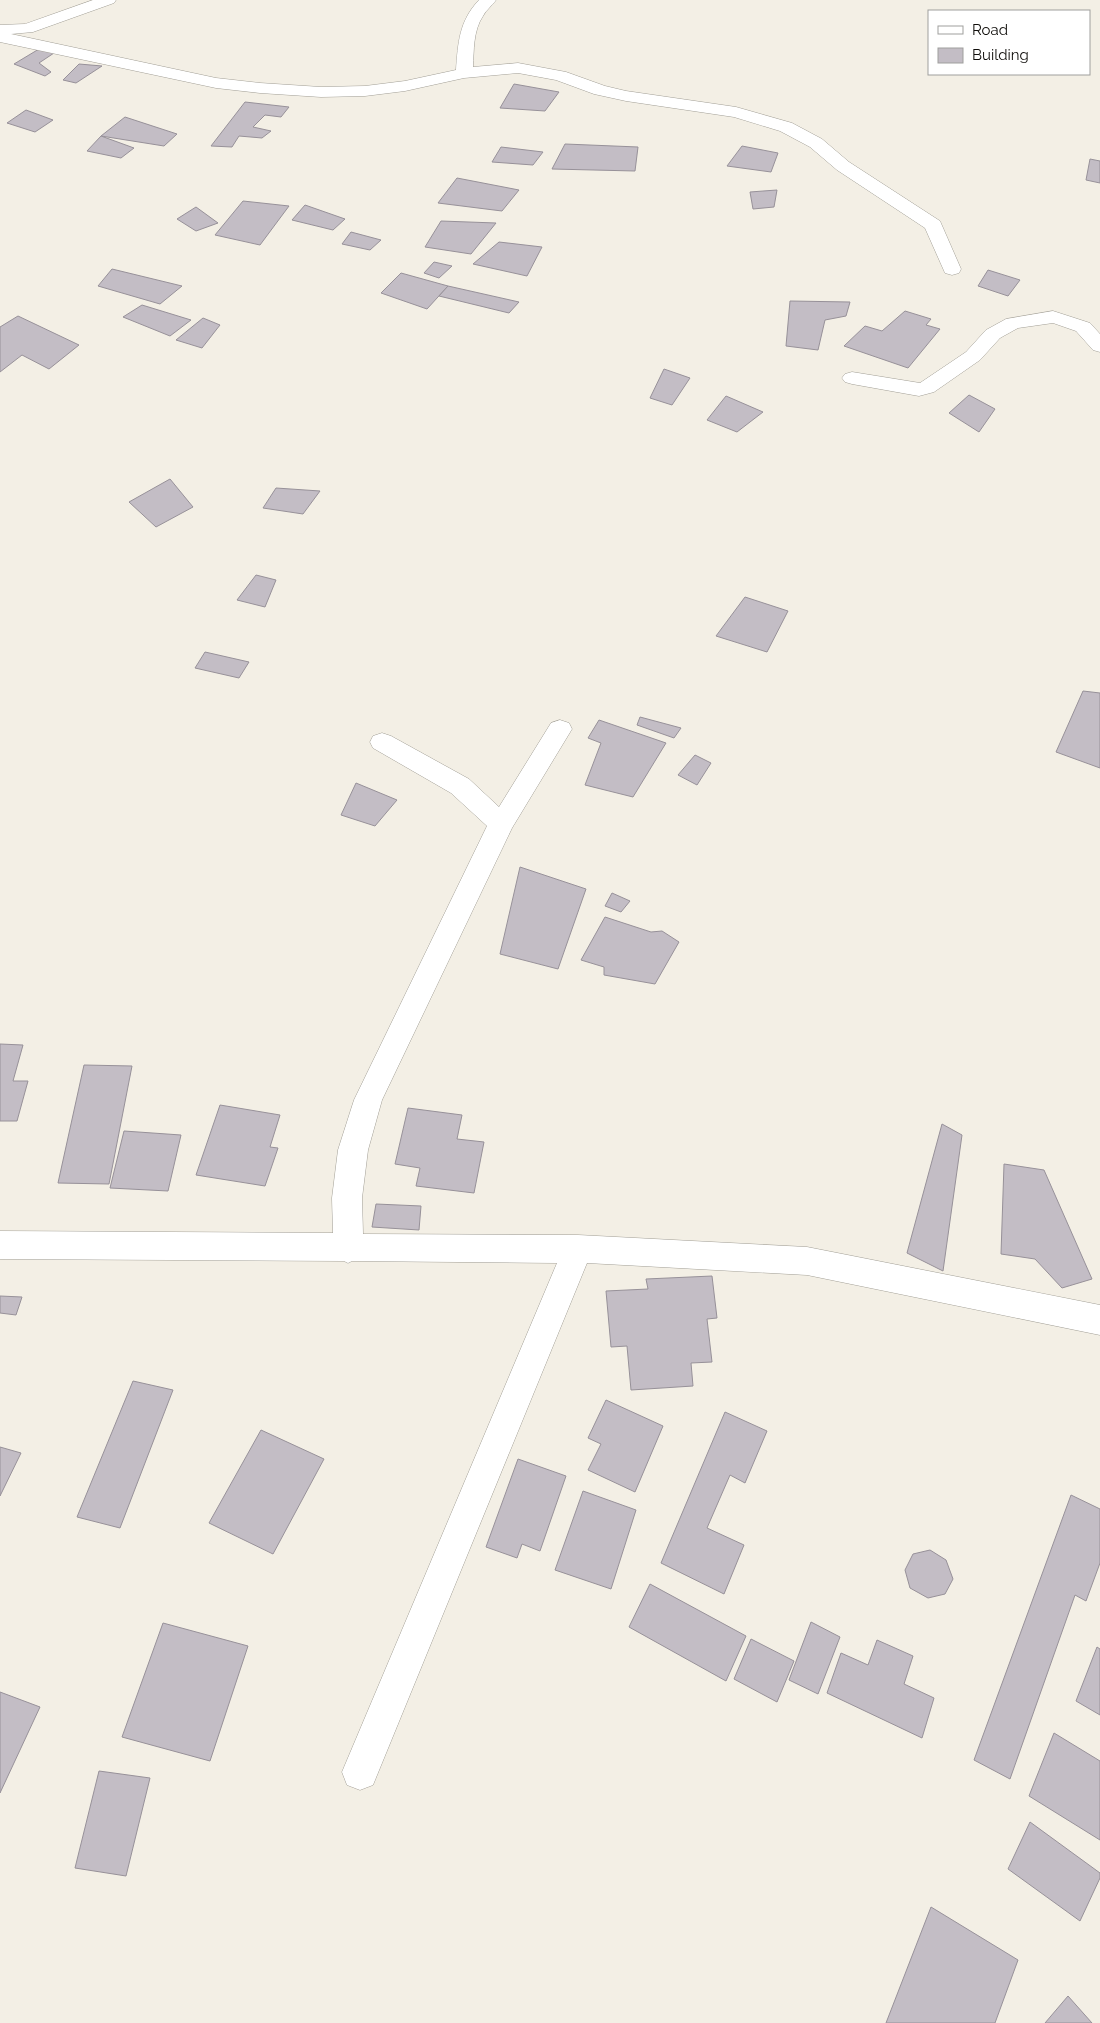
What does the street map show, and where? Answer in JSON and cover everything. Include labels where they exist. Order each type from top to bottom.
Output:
[{"type":"street","points":[[0,30],[28,29],[108,0]]},
{"type":"street","points":[[464,73],[468,28],[472,17],[488,0]]},
{"type":"street","points":[[0,37],[216,83],[260,88],[320,92],[365,91],[405,86],[464,73],[518,68],[538,70],[600,90],[736,112],[786,127],[816,143],[843,166],[933,225],[952,269]]},
{"type":"street","points":[[852,378],[919,390],[926,388],[973,356],[993,334],[1013,323],[1053,317],[1083,327],[1100,346]]},
{"type":"street","points":[[348,1249],[347,1198],[353,1150],[368,1100],[501,824],[560,729]]},
{"type":"street","points":[[382,742],[460,786],[501,824]]},
{"type":"street","points":[[0,1245],[348,1249],[578,1249],[807,1261],[1100,1320]]},
{"type":"street","points":[[360,1772],[578,1249]]},
{"type":"building","points":[[44,46],[60,49],[39,63],[51,72],[45,76],[14,64]]},
{"type":"building","points":[[79,64],[102,66],[76,83],[63,80]]},
{"type":"building","points":[[514,84],[559,92],[545,111],[500,108]]},
{"type":"building","points":[[245,102],[289,107],[281,117],[265,115],[253,127],[271,131],[262,138],[239,136],[232,147],[211,146]]},
{"type":"building","points":[[26,110],[53,120],[35,132],[7,123]]},
{"type":"building","points":[[125,117],[177,134],[164,146],[101,136]]},
{"type":"building","points":[[101,136],[134,148],[121,158],[87,151]]},
{"type":"building","points":[[565,144],[638,147],[635,171],[552,169]]},
{"type":"building","points":[[742,146],[778,153],[771,172],[727,166]]},
{"type":"building","points":[[501,147],[543,152],[533,165],[492,162]]},
{"type":"building","points":[[1090,159],[1100,161],[1100,183],[1086,180]]},
{"type":"building","points":[[457,178],[519,190],[502,211],[438,203]]},
{"type":"building","points":[[777,190],[774,207],[753,209],[750,192]]},
{"type":"building","points":[[243,201],[289,206],[260,245],[215,235]]},
{"type":"building","points":[[305,205],[345,219],[333,230],[292,220]]},
{"type":"building","points":[[196,207],[218,223],[196,231],[177,219]]},
{"type":"building","points":[[441,221],[496,223],[471,254],[425,247]]},
{"type":"building","points":[[351,232],[381,240],[370,250],[342,244]]},
{"type":"building","points":[[499,242],[542,247],[527,276],[473,264]]},
{"type":"building","points":[[434,262],[452,266],[439,278],[424,273]]},
{"type":"building","points":[[112,269],[182,286],[160,304],[98,286]]},
{"type":"building","points":[[988,270],[1020,280],[1008,296],[978,286]]},
{"type":"building","points":[[401,273],[448,286],[427,309],[381,293]]},
{"type":"building","points":[[448,286],[519,302],[509,313],[439,296]]},
{"type":"building","points":[[790,301],[850,302],[846,316],[825,320],[818,350],[786,346]]},
{"type":"building","points":[[142,305],[191,320],[170,336],[123,317]]},
{"type":"building","points":[[905,311],[931,319],[926,325],[940,329],[908,368],[844,346],[865,326],[882,331]]},
{"type":"building","points":[[18,316],[79,345],[49,369],[22,355],[0,372],[0,327]]},
{"type":"building","points":[[203,318],[220,325],[202,348],[176,340]]},
{"type":"building","points":[[664,369],[690,378],[672,405],[650,398]]},
{"type":"building","points":[[969,395],[995,409],[979,432],[949,413]]},
{"type":"building","points":[[726,396],[763,412],[737,432],[707,420]]},
{"type":"building","points":[[170,479],[193,507],[156,527],[129,502]]},
{"type":"building","points":[[276,488],[320,491],[303,514],[263,508]]},
{"type":"building","points":[[256,575],[276,580],[265,607],[237,600]]},
{"type":"building","points":[[745,597],[788,611],[767,652],[716,636]]},
{"type":"building","points":[[205,652],[249,662],[239,678],[195,668]]},
{"type":"building","points":[[1083,691],[1100,693],[1100,768],[1056,752]]},
{"type":"building","points":[[640,717],[681,728],[674,738],[637,725]]},
{"type":"building","points":[[599,720],[666,743],[633,797],[585,785],[601,743],[588,738]]},
{"type":"building","points":[[695,755],[711,763],[697,785],[678,775]]},
{"type":"building","points":[[356,783],[397,800],[375,826],[341,815]]},
{"type":"building","points":[[520,867],[586,889],[558,969],[500,954]]},
{"type":"building","points":[[612,893],[630,901],[621,912],[605,906]]},
{"type":"building","points":[[605,917],[651,932],[662,931],[679,942],[655,984],[604,975],[604,967],[581,960]]},
{"type":"building","points":[[0,1044],[23,1045],[13,1081],[28,1081],[17,1121],[0,1121]]},
{"type":"building","points":[[84,1065],[132,1066],[109,1184],[58,1183]]},
{"type":"building","points":[[220,1105],[280,1115],[270,1147],[278,1148],[265,1186],[196,1175]]},
{"type":"building","points":[[408,1108],[462,1115],[457,1139],[484,1142],[474,1193],[416,1186],[420,1168],[395,1164]]},
{"type":"building","points":[[942,1124],[962,1135],[943,1271],[907,1253]]},
{"type":"building","points":[[124,1131],[181,1135],[168,1191],[110,1188]]},
{"type":"building","points":[[1004,1164],[1044,1170],[1092,1279],[1062,1288],[1035,1259],[1001,1254]]},
{"type":"building","points":[[376,1204],[421,1206],[419,1230],[372,1227]]},
{"type":"building","points":[[712,1276],[717,1318],[707,1319],[712,1362],[691,1363],[693,1386],[631,1390],[627,1346],[611,1347],[606,1291],[648,1289],[646,1279]]},
{"type":"building","points":[[0,1296],[22,1297],[16,1315],[0,1313]]},
{"type":"building","points":[[133,1381],[173,1390],[120,1528],[77,1517]]},
{"type":"building","points":[[606,1400],[663,1426],[635,1492],[588,1470],[601,1444],[588,1438]]},
{"type":"building","points":[[725,1412],[767,1431],[745,1483],[730,1475],[707,1528],[744,1545],[724,1594],[661,1563]]},
{"type":"building","points":[[261,1430],[324,1459],[273,1554],[209,1523]]},
{"type":"building","points":[[0,1447],[21,1453],[0,1496]]},
{"type":"building","points":[[518,1459],[566,1476],[540,1551],[522,1544],[517,1558],[486,1547]]},
{"type":"building","points":[[583,1491],[636,1510],[611,1589],[555,1570]]},
{"type":"building","points":[[1071,1495],[1100,1509],[1100,1563],[1086,1601],[1075,1595],[1010,1779],[974,1760]]},
{"type":"building","points":[[930,1550],[946,1560],[953,1579],[945,1594],[928,1598],[910,1588],[905,1570],[913,1554]]},
{"type":"building","points":[[650,1584],[746,1636],[726,1681],[629,1627]]},
{"type":"building","points":[[811,1622],[840,1637],[818,1694],[789,1680]]},
{"type":"building","points":[[163,1623],[248,1646],[210,1761],[122,1737]]},
{"type":"building","points":[[751,1639],[794,1661],[777,1702],[734,1679]]},
{"type":"building","points":[[877,1640],[913,1656],[904,1684],[934,1698],[922,1738],[827,1693],[841,1653],[868,1665]]},
{"type":"building","points":[[1097,1647],[1100,1649],[1100,1715],[1076,1701]]},
{"type":"building","points":[[0,1692],[40,1707],[0,1793]]},
{"type":"building","points":[[1054,1733],[1100,1761],[1100,1840],[1029,1796]]},
{"type":"building","points":[[99,1771],[150,1778],[126,1876],[75,1868]]},
{"type":"building","points":[[1030,1822],[1100,1873],[1100,1878],[1080,1921],[1008,1869]]},
{"type":"building","points":[[931,1907],[1018,1960],[995,2023],[886,2023]]},
{"type":"building","points":[[1068,1996],[1092,2023],[1045,2023]]}]
